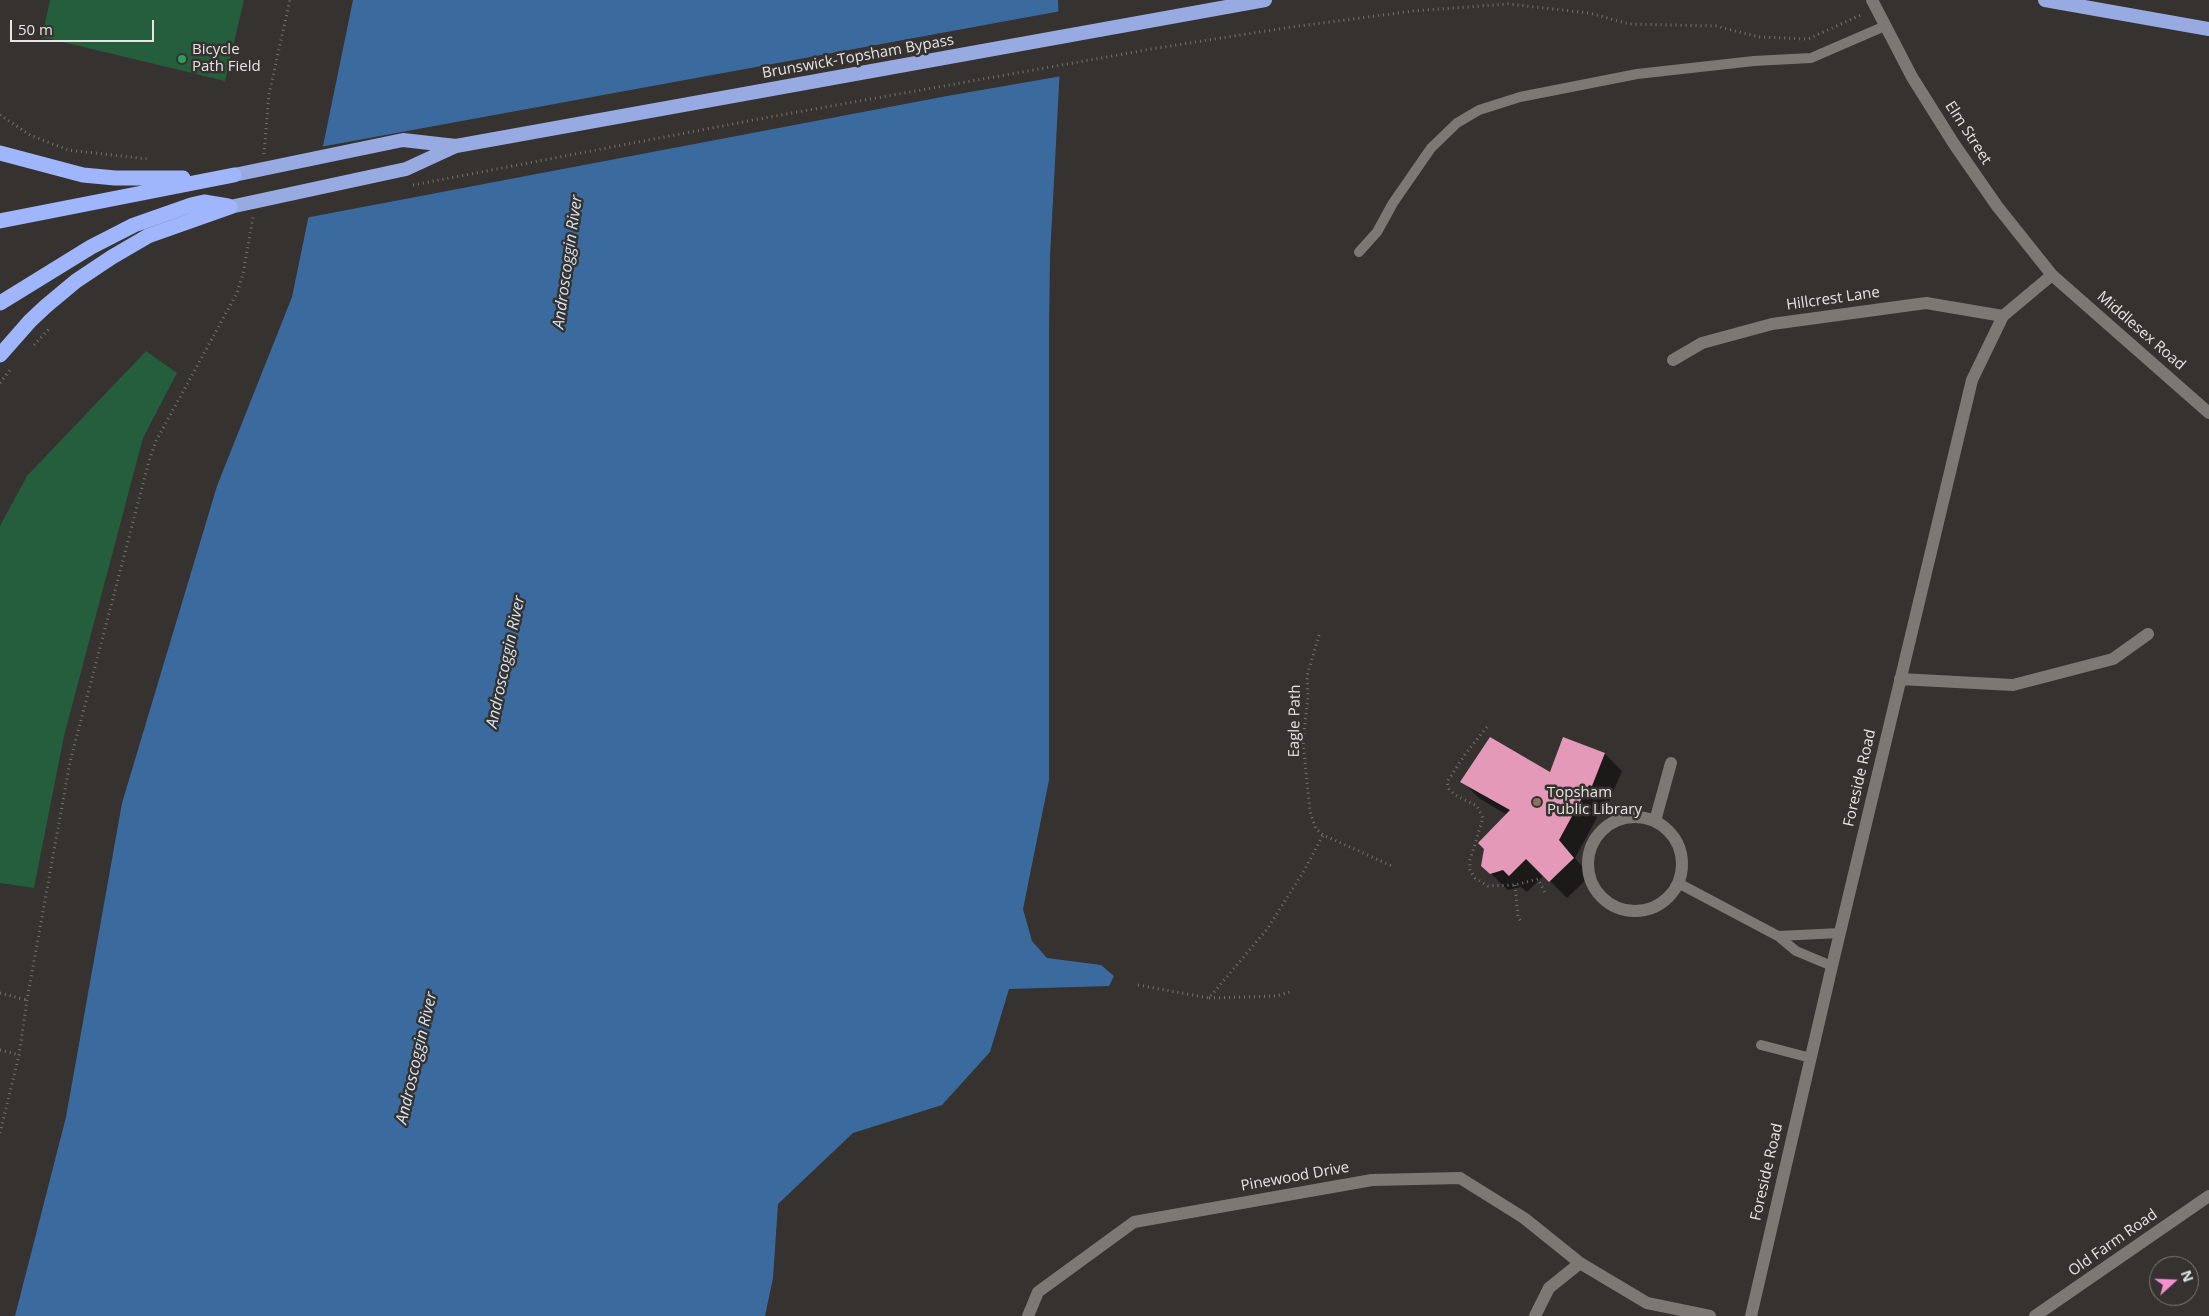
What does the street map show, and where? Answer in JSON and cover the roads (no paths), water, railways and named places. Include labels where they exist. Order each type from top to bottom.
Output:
[{"type":"highway","name":"Brunswick-Topsham Bypass","points":[[456,146],[1265,0]]},
{"type":"highway","points":[[2045,0],[2209,29]]},
{"type":"highway","points":[[0,221],[403,140],[456,146]]},
{"type":"highway","points":[[0,355],[30,321],[76,281],[148,236],[230,207],[406,169],[456,146]]},
{"type":"highway","points":[[0,153],[75,173],[115,178],[177,178],[234,175]]},
{"type":"highway","points":[[0,303],[98,243],[142,222],[204,202],[230,207]]},
{"type":"street","name":"Elm Street","points":[[1874,4],[1912,77],[1954,144],[1997,206],[2052,274]]},
{"type":"street","name":"Foreside Road","points":[[1751,1316],[1810,1058],[1972,380],[2003,316],[2052,274]]},
{"type":"street","name":"Middlesex Road","points":[[2052,274],[2209,413]]},
{"type":"street","name":"Hillcrest Lane","points":[[1673,360],[1702,343],[1772,324],[1926,303],[2003,316]]},
{"type":"street","points":[[1900,679],[2013,685],[2114,659],[2148,634]]},
{"type":"street","points":[[1656,821],[1671,763]]},
{"type":"street","points":[[1641,816],[1656,821],[1667,829],[1676,841],[1681,854],[1682,869],[1678,883],[1670,895],[1660,904],[1646,910],[1631,911],[1617,908],[1605,901],[1595,890],[1589,876],[1587,860],[1591,845],[1599,832],[1611,822],[1626,817],[1641,816]]},
{"type":"street","name":"Pinewood Drive","points":[[1028,1316],[1038,1292],[1134,1222],[1372,1180],[1460,1178],[1524,1218],[1580,1263],[1647,1303],[1710,1316]]},
{"type":"street","name":"Old Farm Road","points":[[2035,1316],[2209,1196]]},
{"type":"street","points":[[1535,1316],[1549,1288],[1580,1263]]},
{"type":"lane","points":[[1359,252],[1377,232],[1393,203],[1431,148],[1457,123],[1479,110],[1520,97],[1637,74],[1754,61],[1811,58],[1885,26]]},
{"type":"lane","points":[[1678,883],[1778,936],[1796,951],[1832,966]]},
{"type":"lane","points":[[1778,936],[1840,933]]},
{"type":"lane","points":[[1761,1045],[1810,1058]]},
{"type":"water","name":"Androscoggin River","points":[[353,0],[1058,0],[1060,66],[1050,257],[1049,329],[1049,780],[1023,909],[1032,941],[1047,958],[1101,965],[1114,976],[1109,986],[1009,989],[990,1052],[942,1105],[853,1133],[778,1204],[773,1278],[765,1316],[15,1316],[66,1117],[122,803],[217,486],[292,297]]},
{"type":"place","name":"Bicycle Path Field","points":[[182,59]]},
{"type":"place","name":"Topsham Public Library","points":[[1537,802]]}]
